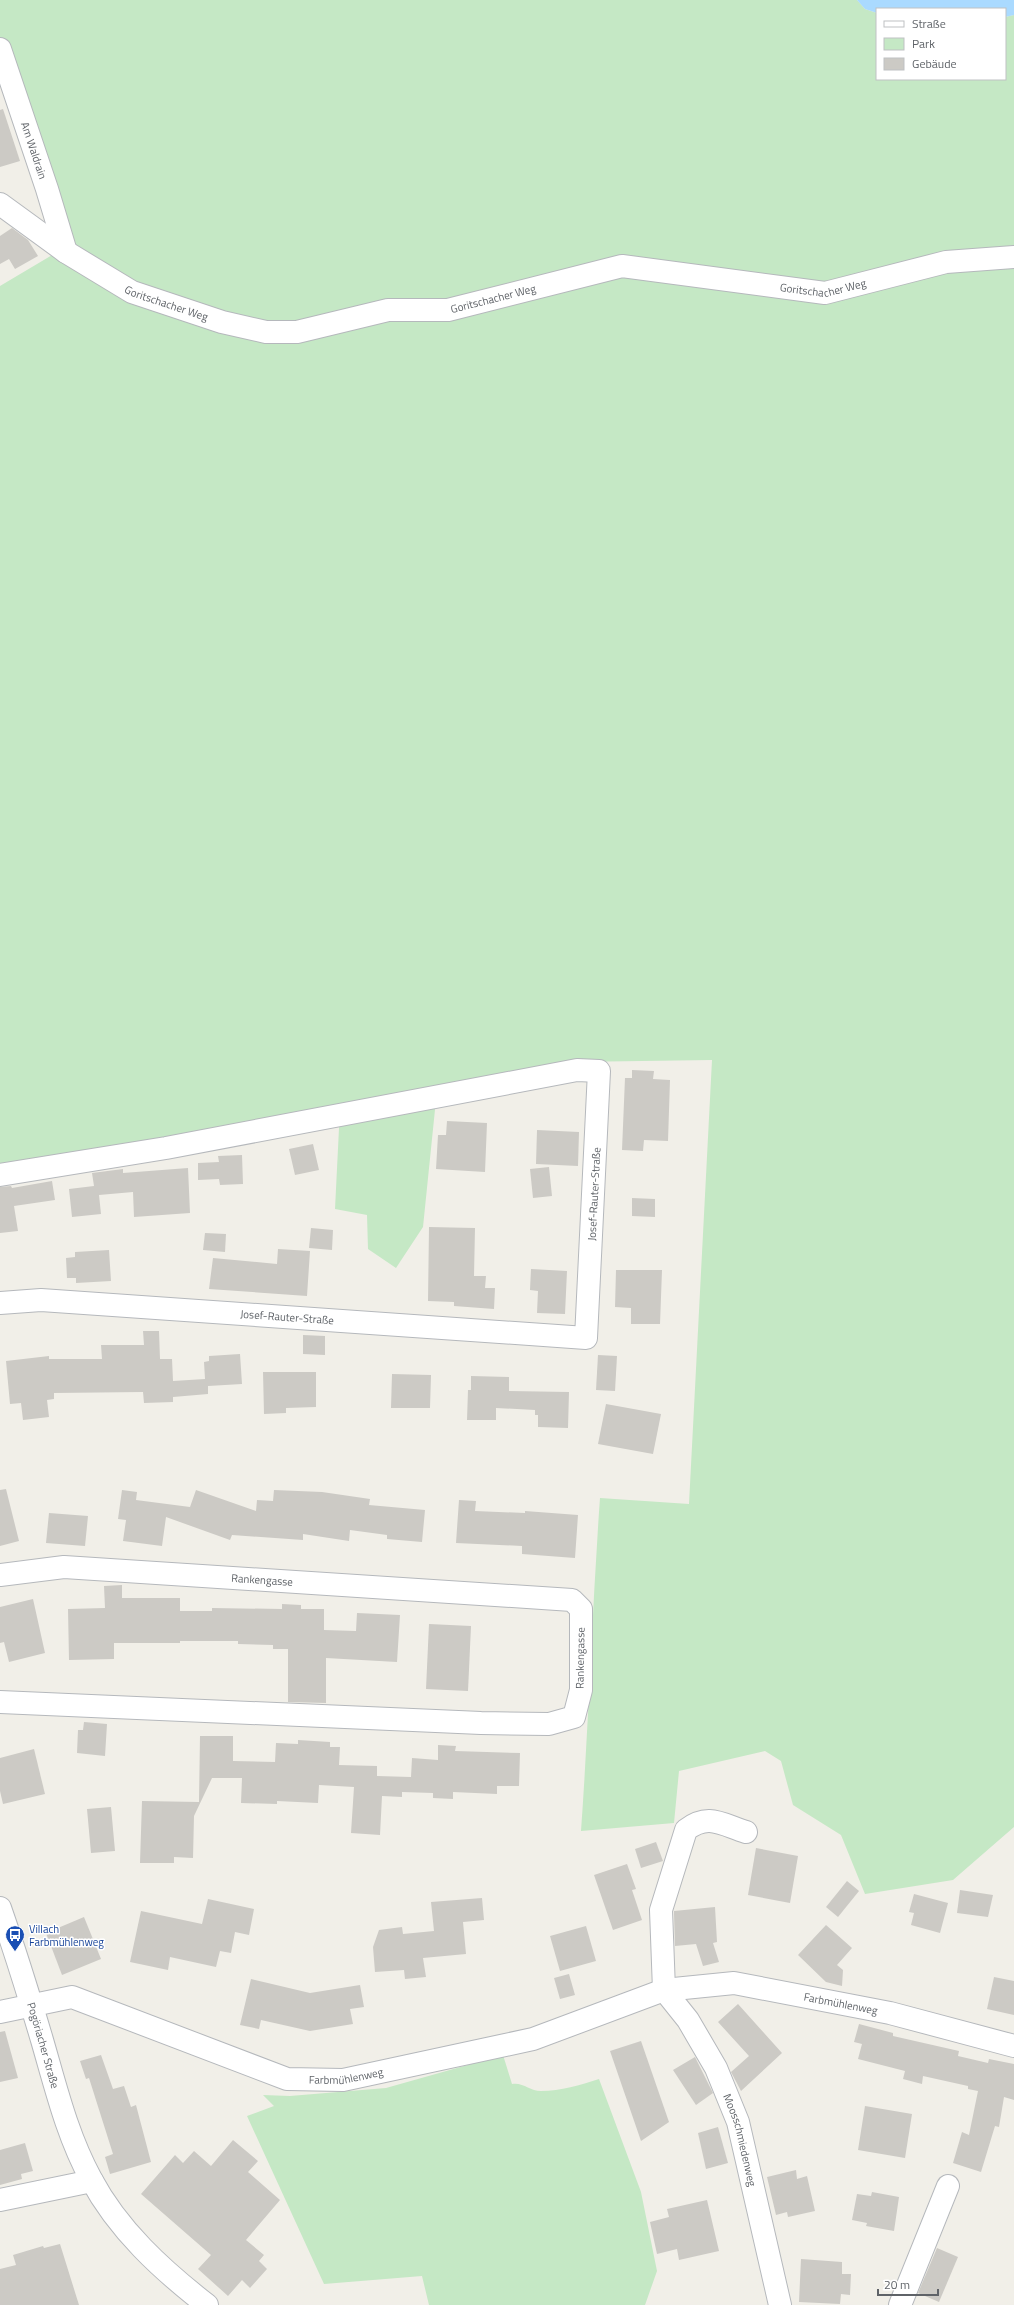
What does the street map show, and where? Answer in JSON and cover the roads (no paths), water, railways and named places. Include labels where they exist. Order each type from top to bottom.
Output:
[{"type":"street","name":"Am Waldrain","points":[[0,49],[47,189],[66,252]]},
{"type":"street","name":"Goritschacher Weg","points":[[0,204],[66,252],[139,294],[222,322],[266,332],[297,332],[388,310],[448,310],[622,266],[825,293],[946,262],[1014,258]]},
{"type":"street","name":"Josef-Rauter-Straße","points":[[0,1175],[166,1148],[577,1070],[599,1071],[586,1338],[41,1300],[0,1303]]},
{"type":"street","name":"Rankengasse","points":[[0,1575],[64,1567],[572,1600],[581,1609],[581,1690],[574,1717],[549,1724],[481,1724],[0,1702]]},
{"type":"street","points":[[664,1990],[661,1910],[686,1830],[696,1822],[706,1819],[746,1832]]},
{"type":"street","name":"Pogöriacher Straße","points":[[0,1908],[32,2005],[69,2134],[92,2180],[123,2227],[169,2276],[207,2305]]},
{"type":"street","name":"Farbmühlenweg","points":[[0,2012],[72,1997],[287,2079],[343,2080],[533,2039],[664,1990],[734,1984],[890,2013],[1014,2046]]},
{"type":"street","name":"Moosschmiedenweg","points":[[664,1990],[688,2020],[716,2068],[738,2122],[780,2305]]},
{"type":"street","points":[[0,2200],[92,2180]]},
{"type":"street","points":[[900,2305],[948,2186]]},
{"type":"water","points":[[857,0],[1014,0],[1014,15],[1006,17],[1006,8],[876,8],[876,13],[865,9]]},
{"type":"place","name":"Villach Farbmühlenweg","points":[[15,1952]]}]
